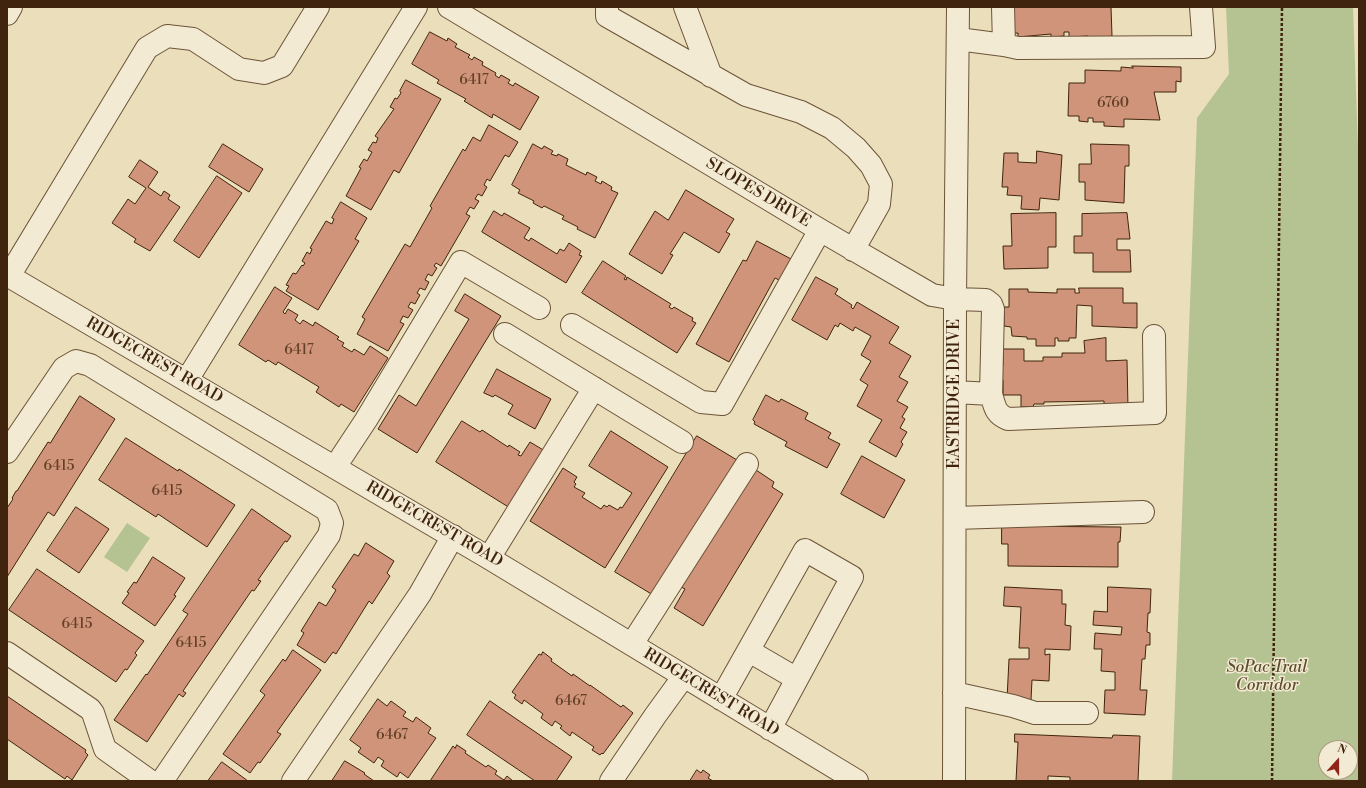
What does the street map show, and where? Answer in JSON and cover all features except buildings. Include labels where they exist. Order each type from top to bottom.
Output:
[{"type":"street","points":[[7,14],[11,7]]},
{"type":"street","points":[[8,275],[147,48],[167,36],[192,39],[239,69],[264,73],[282,66],[318,7]]},
{"type":"street","points":[[187,380],[416,7]]},
{"type":"street","name":"SLOPES DRIVE","points":[[449,7],[853,250],[932,295],[955,299],[986,300],[991,304],[993,309],[991,394]]},
{"type":"street","points":[[607,7],[608,16],[711,76],[746,95],[801,112],[832,128],[856,148],[871,165],[881,184],[879,204],[853,250]]},
{"type":"street","points":[[685,7],[711,76]]},
{"type":"street","name":"EASTRIDGE DRIVE","points":[[954,781],[955,299],[958,7]]},
{"type":"street","points":[[1003,7],[1004,44]]},
{"type":"street","points":[[958,39],[1004,44],[1018,48],[1204,47],[1201,7]]},
{"type":"street","points":[[572,326],[702,402],[722,404],[820,230]]},
{"type":"street","points":[[335,467],[366,420],[461,262],[539,308]]},
{"type":"street","name":"RIDGECREST ROAD","points":[[8,275],[453,536],[857,781]]},
{"type":"street","points":[[505,334],[682,442]]},
{"type":"street","points":[[955,392],[991,394],[996,410],[1000,416],[1008,419],[1155,413],[1154,336]]},
{"type":"street","points":[[7,452],[64,368],[76,361],[90,365],[327,510],[332,523],[329,535],[162,781]]},
{"type":"street","points":[[489,558],[594,388]]},
{"type":"street","points":[[632,644],[747,464]]},
{"type":"street","points":[[955,518],[1143,512]]},
{"type":"street","points":[[293,781],[420,594],[453,536]]},
{"type":"street","points":[[721,699],[805,550],[852,577],[770,729]]},
{"type":"street","points":[[749,650],[797,679]]},
{"type":"street","points":[[7,653],[90,709],[93,713],[105,749],[150,781]]},
{"type":"street","points":[[611,781],[684,676]]},
{"type":"street","points":[[954,693],[1013,706],[1035,713],[1088,713]]},
{"type":"path","points":[[1272,781],[1282,7]]},
{"type":"green space","name":"SoPac Trail Corridor","points":[[1226,7],[1353,7],[1359,176],[1359,781],[1172,781],[1197,118],[1229,74]]},
{"type":"green space","points":[[127,523],[150,538],[127,572],[104,557]]}]
